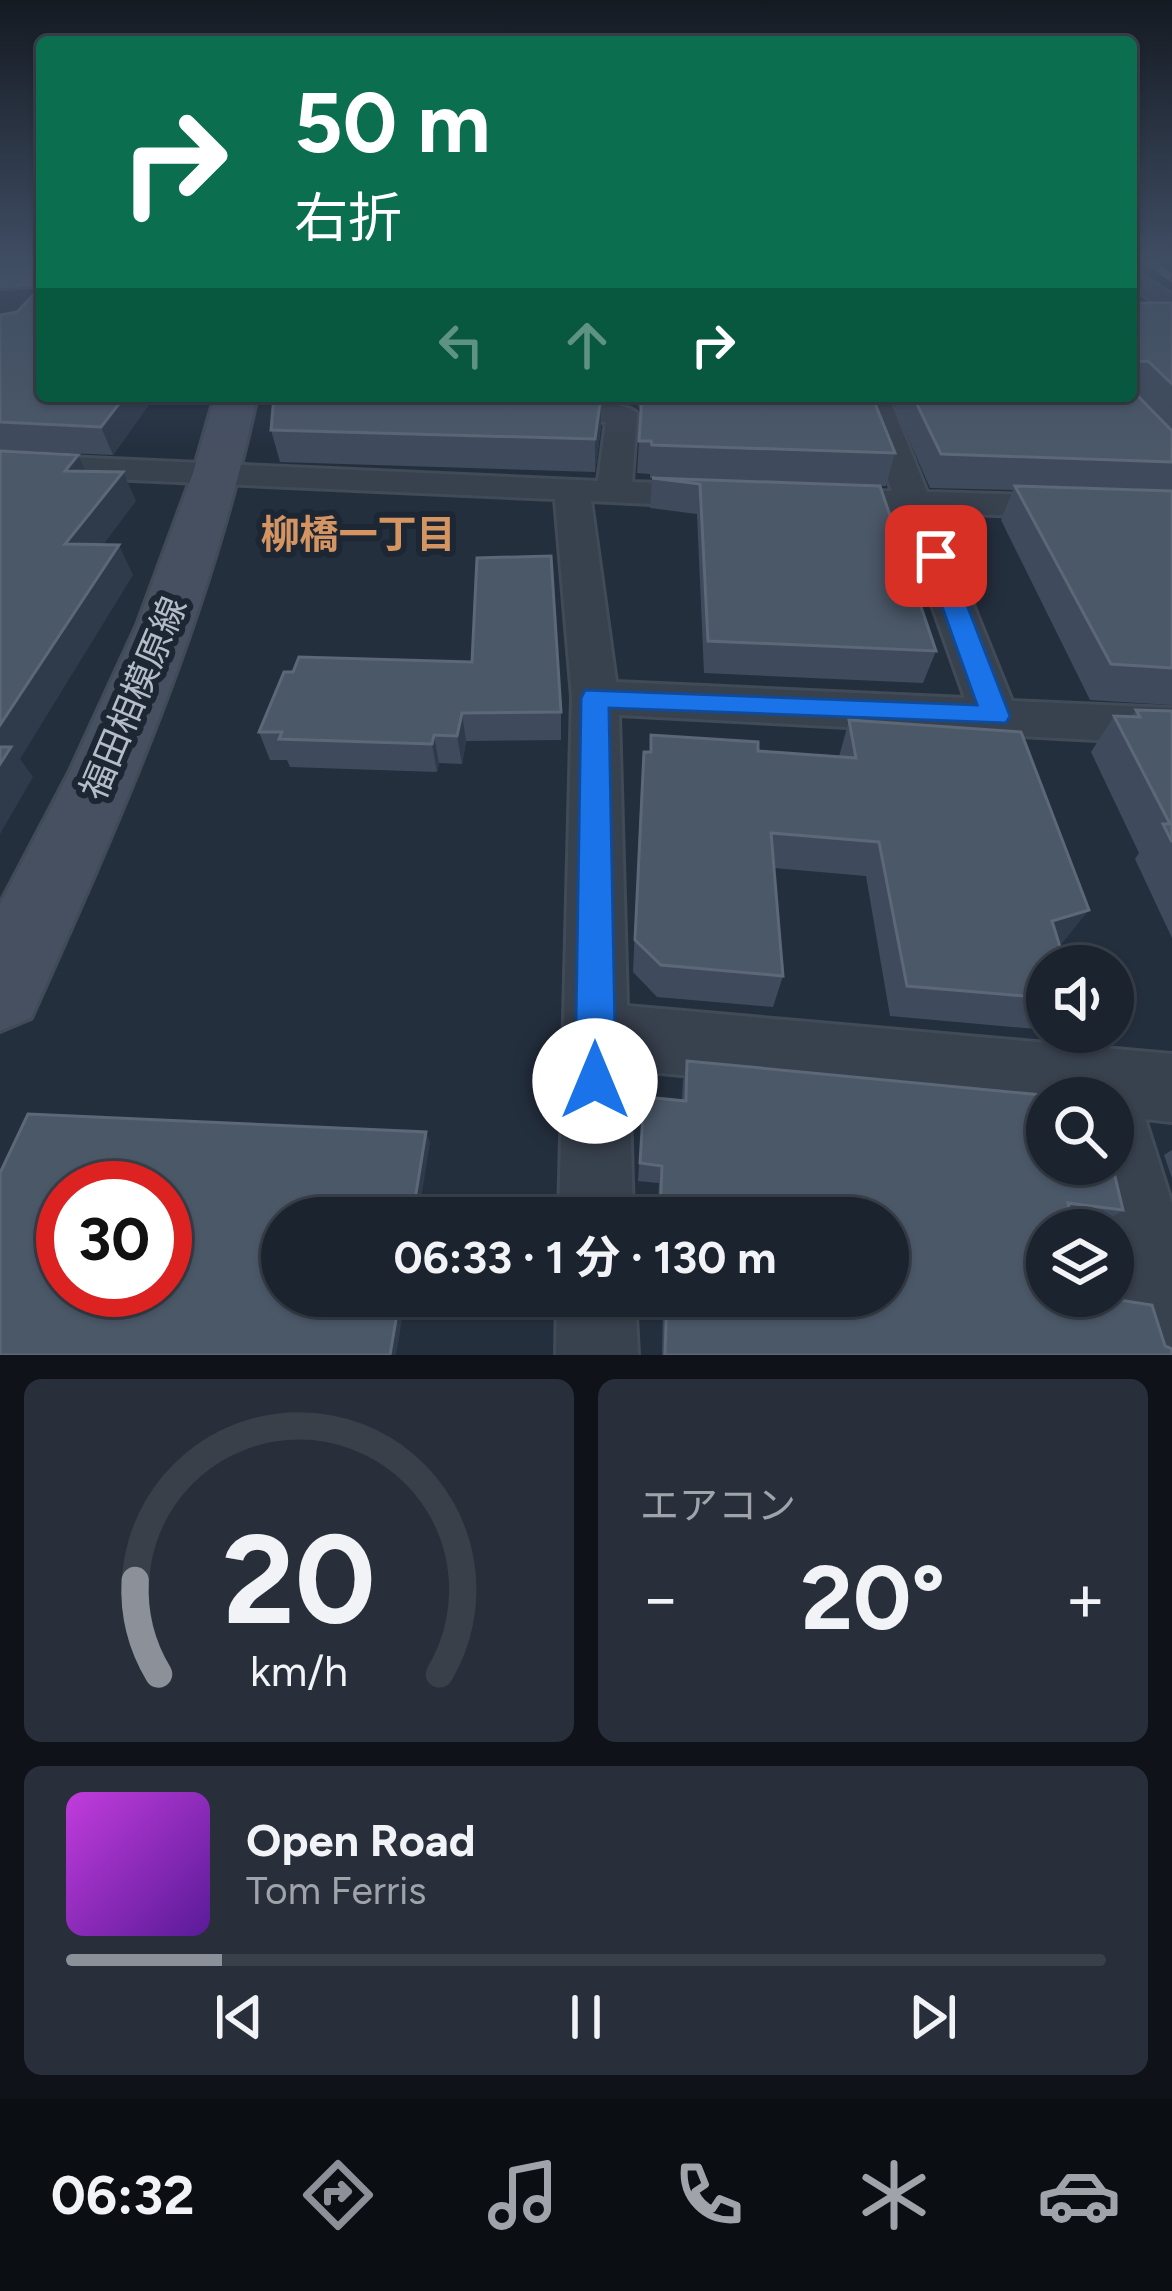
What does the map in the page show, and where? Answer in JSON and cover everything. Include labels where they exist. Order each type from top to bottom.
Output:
[{"type":"street","name":"福田相模原線","points":[[0,989],[62,865],[163,639],[219,476],[235,402]]},
{"type":"street","points":[[875,402],[995,716]]},
{"type":"street","points":[[512,409],[622,413],[593,492],[596,1197]]},
{"type":"street","points":[[4,468],[753,497]]},
{"type":"street","points":[[800,499],[1172,510]]},
{"type":"street","points":[[595,698],[1172,726]]},
{"type":"street","points":[[595,1035],[1026,1092]]},
{"type":"street","points":[[1134,1096],[1172,1088]]},
{"type":"street","points":[[1130,1185],[1172,1334]]},
{"type":"street","points":[[596,1317],[597,1355]]},
{"type":"building","points":[[0,323],[36,323],[36,402],[120,402],[101,427],[0,422]]},
{"type":"building","points":[[1137,323],[1172,323],[1172,384],[1148,361],[1137,362]]},
{"type":"building","points":[[1137,395],[1172,431],[1172,462],[941,454],[916,402],[1137,402]]},
{"type":"building","points":[[273,402],[600,402],[595,439],[271,430]]},
{"type":"building","points":[[642,402],[874,402],[895,453],[652,445],[639,441]]},
{"type":"building","points":[[0,451],[78,455],[65,471],[123,472],[65,544],[119,545],[0,725]]},
{"type":"building","points":[[652,478],[880,486],[936,651],[708,641],[700,484]]},
{"type":"building","points":[[1015,486],[1172,491],[1172,668],[1111,664]]},
{"type":"building","points":[[551,556],[561,712],[462,713],[457,736],[434,735],[432,744],[279,739],[282,732],[259,732],[284,672],[293,672],[299,657],[472,662],[477,558]]},
{"type":"building","points":[[1136,710],[1172,711],[1172,842],[1163,824],[1170,824],[1114,716],[1140,717]]},
{"type":"building","points":[[849,720],[1021,732],[1089,910],[1052,921],[1059,945],[1026,945],[1026,996],[907,986],[879,842],[771,833],[783,976],[661,965],[635,940],[644,752],[651,752],[651,735],[758,742],[758,751],[856,758]]},
{"type":"building","points":[[0,747],[11,747],[0,764]]},
{"type":"building","points":[[687,1061],[1026,1093],[1026,1185],[1117,1185],[1123,1209],[1068,1203],[1069,1209],[1026,1209],[1026,1317],[1134,1317],[1134,1302],[1152,1305],[1172,1355],[665,1355],[666,1317],[909,1317],[909,1197],[661,1197],[662,1166],[640,1163],[644,1097],[686,1101]]},
{"type":"building","points":[[28,1114],[426,1132],[415,1197],[261,1197],[261,1317],[396,1317],[390,1355],[0,1355],[0,1173]]},
{"type":"district","name":"柳橋一丁目","points":[[358,534]]},
{"type":"route","points":[[595,1081],[595,698],[995,716],[936,556]]}]
